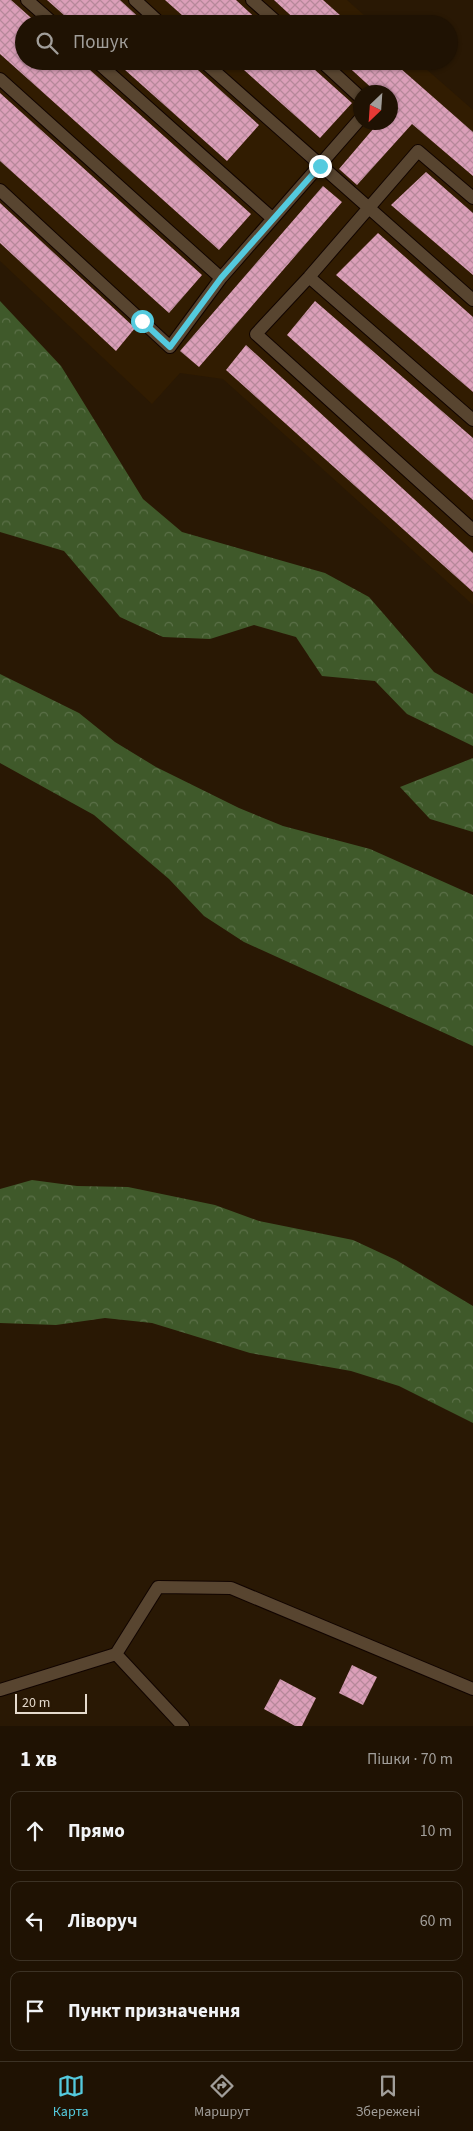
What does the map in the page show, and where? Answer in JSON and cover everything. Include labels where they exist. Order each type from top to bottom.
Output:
[{"type":"street","points":[[27,0],[44,15]]},
{"type":"street","points":[[135,0],[151,15]]},
{"type":"street","points":[[252,0],[269,15]]},
{"type":"street","points":[[106,70],[272,218]]},
{"type":"street","points":[[213,70],[473,300]]},
{"type":"street","points":[[331,70],[353,91]]},
{"type":"street","points":[[0,79],[221,278]]},
{"type":"street","points":[[0,190],[170,347],[221,278],[353,127]]},
{"type":"street","points":[[473,198],[418,151],[309,277],[256,334],[473,530]]},
{"type":"street","points":[[309,277],[473,420]]},
{"type":"street","points":[[0,1690],[116,1654],[158,1587],[231,1588],[473,1689]]},
{"type":"street","points":[[116,1654],[183,1726]]},
{"type":"shaded area","points":[[0,0],[347,0],[364,15],[15,15],[15,70],[427,70],[473,110],[473,605],[223,379],[180,373],[152,404],[0,261]]},
{"type":"green space","points":[[0,301],[61,366],[143,499],[182,532],[325,573],[369,597],[434,672],[473,694],[473,746],[407,714],[375,681],[322,676],[296,637],[254,625],[210,639],[163,637],[120,617],[64,551],[0,532]]},
{"type":"green space","points":[[0,674],[79,713],[115,742],[156,767],[239,808],[283,826],[370,849],[473,895],[473,1046],[244,942],[204,916],[169,879],[94,815],[0,763]]},
{"type":"green space","points":[[473,758],[473,832],[430,819],[400,787]]},
{"type":"green space","points":[[32,1180],[77,1186],[128,1187],[215,1205],[259,1221],[353,1240],[396,1260],[473,1306],[473,1423],[399,1386],[351,1371],[250,1353],[152,1323],[105,1318],[56,1325],[0,1323],[0,1189]]},
{"type":"building","points":[[0,0],[11,0],[28,15],[15,15],[15,67],[0,54]]},
{"type":"building","points":[[47,0],[120,0],[136,15],[64,15]]},
{"type":"building","points":[[165,0],[236,0],[252,15],[182,15]]},
{"type":"building","points":[[274,0],[323,0],[340,15],[290,15]]},
{"type":"building","points":[[18,70],[90,70],[251,214],[219,250]]},
{"type":"building","points":[[125,70],[198,70],[259,125],[227,161]]},
{"type":"building","points":[[244,70],[315,70],[352,103],[320,138]]},
{"type":"building","points":[[352,70],[402,70],[473,132],[473,176],[412,124],[357,185],[339,169],[372,130],[398,130],[398,85],[368,85]]},
{"type":"building","points":[[0,93],[202,275],[169,313],[0,161]]},
{"type":"building","points":[[426,172],[473,213],[473,275],[391,205]]},
{"type":"building","points":[[323,186],[342,202],[199,367],[180,351]]},
{"type":"building","points":[[0,203],[135,328],[116,351],[0,243]]},
{"type":"building","points":[[378,233],[473,317],[473,392],[336,275]]},
{"type":"building","points":[[315,301],[473,438],[473,500],[287,335]]},
{"type":"building","points":[[246,345],[473,553],[473,592],[226,370]]},
{"type":"building","points":[[352,1665],[377,1677],[363,1705],[339,1693]]},
{"type":"building","points":[[280,1679],[316,1698],[302,1726],[295,1726],[264,1709]]},
{"type":"route","points":[[142,321],[170,347],[221,278],[272,218],[320,166]]}]
